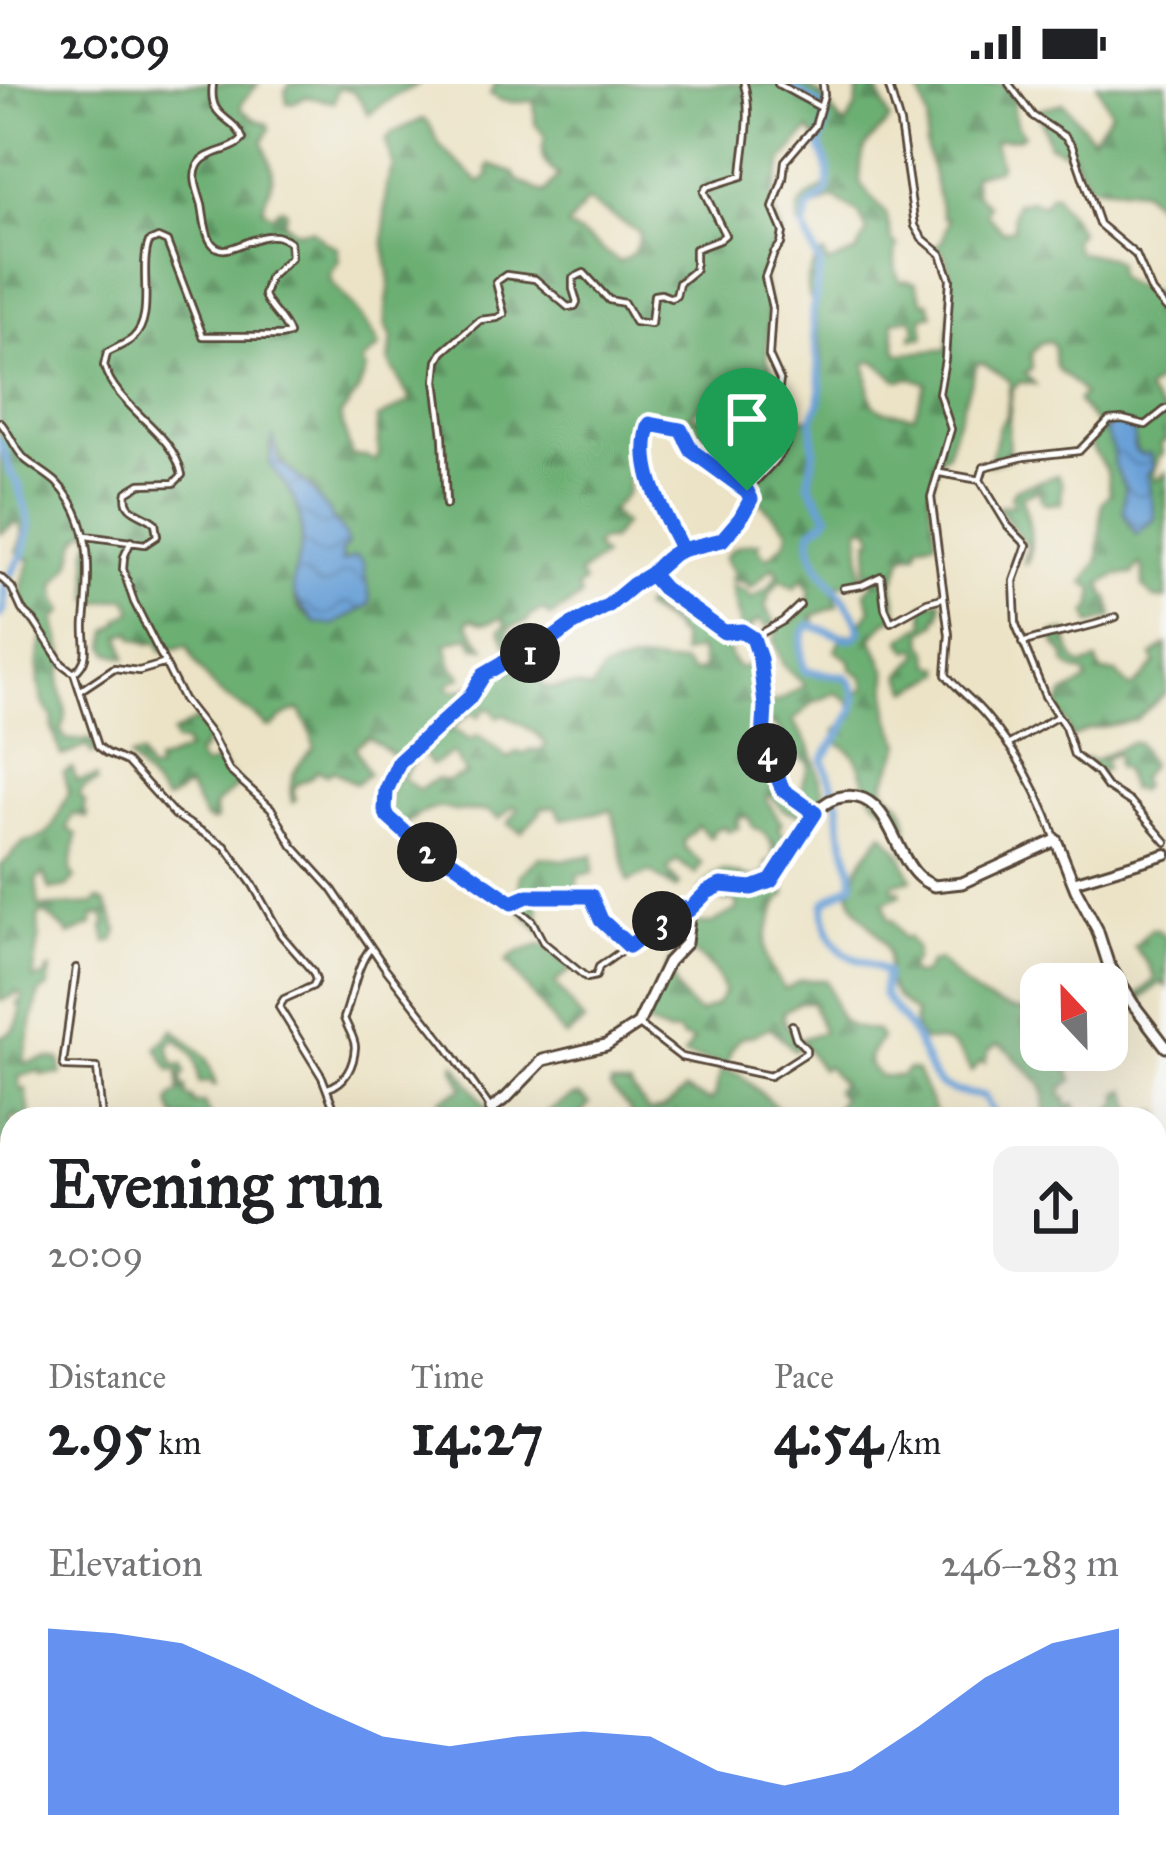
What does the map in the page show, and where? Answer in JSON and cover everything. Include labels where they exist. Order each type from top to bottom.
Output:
[{"type":"main road","points":[[499,1107],[543,1060],[613,1042],[638,1024],[668,962],[686,943],[689,910],[721,885],[752,888],[771,881],[815,813],[845,796],[866,800],[877,808],[914,872],[934,886],[962,883],[1056,840],[1118,980],[1166,1047]]},
{"type":"street","points":[[86,536],[148,543],[158,530],[153,520],[127,506],[128,490],[140,484],[174,483],[182,475],[173,452],[113,384],[104,367],[110,350],[132,339],[142,324],[148,244],[158,238],[167,242],[205,337],[289,334],[269,307],[264,291],[269,278],[290,259],[290,242],[271,234],[224,249],[216,248],[209,236],[196,169],[202,159],[237,146],[243,139],[216,111],[213,84]]},
{"type":"street","points":[[446,505],[436,380],[443,352],[480,320],[504,314],[496,282],[506,275],[536,279],[571,307],[577,302],[573,278],[584,273],[609,300],[624,302],[634,322],[651,324],[654,295],[676,296],[679,283],[695,270],[695,249],[724,235],[704,192],[742,175],[749,125],[744,84]]},
{"type":"street","points":[[778,84],[820,107]]},
{"type":"street","points":[[747,491],[784,448],[790,434],[787,421],[776,409],[780,380],[770,358],[772,308],[765,277],[781,244],[783,232],[773,208],[785,161],[812,131],[823,84]]},
{"type":"street","points":[[888,84],[901,124],[915,226],[941,254],[950,279],[939,393],[951,429],[931,503],[949,635],[946,675],[1008,745],[1036,787],[1056,840]]},
{"type":"street","points":[[1009,84],[1033,116],[1072,146],[1100,224],[1136,255],[1152,292],[1166,308]]},
{"type":"street","points":[[1166,409],[1146,425],[1109,420],[1079,451],[984,467],[980,480],[1008,526],[1027,544],[1014,580],[1016,626],[1048,703],[1066,727],[1074,755],[1132,803],[1166,842]]},
{"type":"street","points":[[0,422],[26,460],[63,490],[84,525],[89,581],[84,626],[87,655],[74,673]]},
{"type":"street","points":[[682,550],[646,467],[650,424],[681,430],[692,451],[747,491],[751,499],[740,519],[717,543],[682,550],[540,648],[484,674],[469,698],[399,762],[386,791],[387,815],[418,844],[512,903],[532,921],[543,942],[587,977],[596,976],[599,968],[682,908],[689,910]]},
{"type":"street","points":[[940,473],[980,480]]},
{"type":"street","points":[[131,541],[123,569],[134,602],[183,699],[212,736],[229,770],[271,808],[293,846],[332,890],[489,1107]]},
{"type":"street","points":[[651,574],[724,632],[742,631],[753,638],[765,706],[763,743],[783,790],[815,813]]},
{"type":"street","points":[[843,588],[881,575],[891,622],[942,598]]},
{"type":"street","points":[[0,577],[62,664],[74,673],[101,750],[128,762],[175,815],[225,846],[281,935],[314,972],[313,986],[284,999],[279,1007],[334,1107]]},
{"type":"street","points":[[753,638],[800,605]]},
{"type":"street","points":[[1022,643],[1116,617]]},
{"type":"street","points":[[81,690],[114,668],[139,670],[163,664]]},
{"type":"street","points":[[1008,745],[1058,716]]},
{"type":"street","points":[[1073,882],[1166,854]]},
{"type":"street","points":[[512,903],[528,896],[588,895],[601,920],[629,946]]},
{"type":"street","points":[[327,1088],[347,1076],[355,1044],[344,1018],[364,956],[371,948]]},
{"type":"street","points":[[76,968],[63,1064],[97,1068],[101,1107]]},
{"type":"street","points":[[638,1024],[681,1057],[766,1076],[806,1053],[792,1025]]},
{"type":"green space","points":[[0,84],[258,84],[241,109],[270,129],[263,141],[273,175],[263,209],[273,215],[283,208],[284,223],[296,231],[312,230],[337,247],[339,261],[331,281],[380,347],[362,362],[366,370],[357,394],[340,416],[352,456],[375,461],[379,455],[377,419],[411,401],[389,363],[392,338],[386,310],[390,281],[384,245],[386,186],[393,166],[386,141],[392,133],[423,119],[440,146],[480,183],[490,175],[490,165],[545,193],[559,175],[543,159],[545,136],[535,124],[534,101],[500,100],[490,94],[495,84],[810,84],[846,126],[856,106],[859,84],[875,84],[890,120],[866,147],[860,183],[886,214],[897,246],[895,264],[901,282],[916,283],[933,314],[922,317],[924,337],[912,339],[916,332],[912,318],[893,321],[901,354],[947,349],[949,325],[947,265],[944,253],[935,247],[943,240],[948,219],[943,217],[926,146],[923,84],[1007,84],[1016,96],[1014,117],[1024,135],[994,141],[998,169],[973,175],[976,194],[988,205],[986,214],[1003,231],[1014,228],[1016,203],[1030,200],[1043,205],[1055,194],[1079,232],[1073,240],[1077,252],[1109,257],[1116,262],[1117,276],[1126,283],[1162,296],[1166,293],[1166,305],[1152,315],[1158,324],[1166,320],[1161,349],[1166,355],[1166,381],[1146,392],[1166,412],[1166,440],[1160,445],[1163,453],[1153,474],[1156,481],[1166,472],[1166,599],[1154,598],[1143,587],[1140,564],[1133,574],[1117,575],[1101,584],[1113,617],[1091,624],[1087,613],[1094,588],[1084,583],[1098,561],[1102,503],[1110,493],[1107,472],[1090,445],[1097,425],[1077,401],[1083,395],[1077,386],[1058,370],[1054,346],[1049,341],[1040,343],[1031,354],[1032,369],[1025,374],[1035,384],[1020,382],[1012,389],[1010,458],[989,465],[999,426],[1007,416],[1010,381],[977,363],[929,494],[936,540],[919,544],[917,553],[904,555],[893,584],[898,615],[872,637],[887,672],[889,715],[901,744],[884,785],[904,811],[907,853],[895,817],[874,798],[858,762],[839,744],[835,731],[855,716],[848,700],[836,693],[814,702],[793,721],[810,747],[824,792],[813,807],[802,785],[808,762],[775,726],[760,721],[761,750],[774,780],[788,798],[810,813],[783,810],[767,796],[788,846],[771,876],[752,886],[732,882],[698,894],[724,871],[755,878],[766,873],[772,845],[747,816],[739,818],[738,828],[727,831],[724,826],[709,837],[698,825],[684,841],[685,848],[702,863],[696,875],[677,860],[667,870],[680,885],[675,889],[650,872],[628,882],[612,810],[562,819],[556,807],[540,808],[522,832],[508,824],[518,809],[513,806],[499,819],[488,811],[439,807],[401,827],[389,803],[402,761],[410,758],[413,762],[402,778],[419,790],[436,779],[445,782],[466,774],[453,753],[431,765],[419,748],[434,742],[425,735],[398,758],[368,737],[355,747],[369,774],[355,784],[333,770],[326,775],[317,770],[295,787],[292,802],[295,772],[314,748],[299,709],[272,727],[266,726],[212,686],[187,646],[162,651],[157,642],[134,638],[132,632],[121,635],[126,658],[110,653],[108,631],[133,611],[127,598],[94,603],[90,599],[88,548],[93,534],[87,530],[77,541],[71,565],[55,584],[64,611],[55,619],[66,663],[60,678],[66,713],[61,730],[66,740],[93,740],[98,752],[92,754],[88,746],[62,756],[53,717],[40,689],[45,634],[22,597],[31,559],[17,551],[23,533],[20,524],[0,534]],"holes":[[[809,130],[824,154],[831,181],[802,203],[799,226],[808,220],[811,209],[834,198],[859,214],[867,232],[857,252],[827,264],[824,254],[817,257],[809,278],[822,366],[815,418],[774,407],[774,373],[767,358],[769,307],[762,281],[781,233],[771,205],[783,160]],[[587,201],[640,233],[634,251],[619,262],[567,227]],[[874,361],[898,380],[926,383],[914,415],[878,408],[871,397],[866,363]],[[713,396],[758,421],[758,431],[734,446],[722,466],[788,529],[786,541],[768,558],[758,548],[760,543],[755,543],[735,548],[724,559],[735,575],[732,581],[751,588],[773,567],[779,573],[752,598],[731,586],[741,629],[750,632],[750,626],[761,620],[766,627],[775,623],[765,606],[781,579],[794,588],[802,579],[810,591],[807,605],[794,620],[779,627],[774,640],[783,665],[805,685],[769,704],[765,670],[759,666],[753,640],[748,640],[751,665],[740,668],[731,658],[726,637],[682,620],[675,623],[656,614],[648,602],[642,608],[680,635],[682,654],[700,650],[703,670],[692,673],[683,663],[634,663],[603,671],[591,690],[548,688],[541,683],[539,668],[528,658],[501,667],[480,685],[456,691],[447,687],[462,677],[452,666],[446,644],[469,636],[475,647],[485,648],[468,621],[503,618],[506,625],[500,630],[506,644],[511,644],[507,634],[511,627],[543,610],[550,617],[581,597],[578,588],[584,583],[579,574],[603,557],[596,544],[611,540],[623,524],[611,511],[627,493],[626,448],[647,424],[677,424],[691,448],[706,459],[692,446],[697,434],[709,430],[700,418],[690,415]],[[1116,421],[1132,426],[1136,451],[1153,467],[1147,474],[1153,510],[1126,496],[1114,465],[1112,425]],[[270,444],[279,461],[309,486],[330,514],[342,562],[364,571],[370,605],[333,625],[314,619],[296,602],[301,524],[292,497],[270,465]],[[860,527],[870,527],[874,538],[869,540],[865,579],[876,580],[865,592],[871,608],[855,634],[843,634],[835,651],[850,660],[851,669],[863,677],[865,688],[856,693],[842,678],[807,673],[801,660],[802,637],[815,620],[812,616],[838,606],[834,592],[838,585],[861,581]],[[486,709],[498,717],[504,714],[546,744],[542,750],[517,752],[509,759],[478,735],[470,740],[454,730],[472,712],[478,717]]]},
{"type":"green space","points":[[290,84],[420,84],[369,114],[349,89],[337,90],[334,102],[306,97],[287,103],[285,91]]},
{"type":"green space","points":[[1097,84],[1166,84],[1166,215],[1142,190],[1090,185],[1070,154],[1049,145],[1038,109],[1064,103],[1092,138],[1111,112]]},
{"type":"green space","points":[[1057,475],[1062,483],[1061,503],[1046,504],[1039,490],[1021,496],[1031,537],[1024,564],[1028,546],[998,508],[1014,504],[1015,489]]},
{"type":"green space","points":[[941,600],[937,623],[923,632],[932,665],[942,667],[943,673],[909,691],[901,675],[920,654],[917,648],[909,651],[901,640],[925,623],[923,605]]},
{"type":"green space","points":[[1067,631],[1070,651],[1078,663],[1097,661],[1101,672],[1117,673],[1130,688],[1156,664],[1152,656],[1166,645],[1166,693],[1135,720],[1071,738],[1057,711],[1063,695],[1087,681],[1084,673],[1065,663],[1055,643],[1053,633]]},
{"type":"green space","points":[[196,720],[212,740],[196,753],[201,764],[219,760],[240,784],[215,805],[216,820],[211,822],[188,787],[166,801],[129,758],[141,755],[149,772],[157,770],[156,763],[187,751],[172,734]]},
{"type":"green space","points":[[1138,743],[1150,766],[1139,779],[1143,786],[1138,791],[1130,790],[1115,753],[1103,761],[1106,768],[1099,773],[1083,761],[1093,761]]},
{"type":"green space","points":[[72,768],[77,781],[96,777],[97,782],[80,793],[87,818],[73,814],[67,828],[77,835],[70,871],[75,878],[67,887],[50,890],[44,873],[36,881],[39,907],[94,904],[99,899],[106,903],[118,931],[114,941],[107,943],[103,914],[69,935],[45,913],[38,917],[33,979],[45,977],[51,969],[48,988],[39,993],[24,1059],[26,1063],[60,1060],[61,1074],[41,1075],[41,1070],[19,1077],[29,1107],[0,1107],[0,1036],[15,1026],[23,996],[0,1001],[0,867],[24,842],[43,836],[54,824],[69,793],[63,773]]},
{"type":"green space","points":[[883,833],[899,851],[912,879],[893,884],[901,895],[884,903],[889,920],[916,949],[908,969],[920,974],[939,960],[986,999],[1020,1011],[1020,1062],[998,1044],[988,1051],[985,1063],[981,1061],[971,1072],[953,1046],[923,1041],[914,1026],[916,1014],[891,988],[886,947],[849,891],[858,868]]},
{"type":"green space","points":[[593,855],[593,873],[578,875],[576,893],[537,894],[544,927],[540,931],[514,903],[520,900],[520,875],[540,857],[564,860]]},
{"type":"green space","points":[[789,868],[786,894],[766,937],[767,960],[774,975],[785,989],[802,980],[826,980],[840,1018],[851,1026],[877,1031],[881,1038],[869,1057],[870,1066],[879,1076],[917,1071],[933,1107],[837,1107],[842,1098],[835,1090],[841,1084],[827,1066],[821,1069],[800,1039],[823,1032],[812,1002],[800,1002],[783,1012],[800,1047],[794,1050],[770,1027],[741,1037],[727,1065],[684,1056],[694,1040],[644,1023],[670,962],[681,952],[685,955],[674,966],[673,977],[690,1006],[699,1013],[717,1004],[724,992],[714,972],[686,949],[667,920],[681,911],[692,924],[711,924],[737,909],[735,900],[723,901],[717,890],[768,888]]},
{"type":"green space","points":[[1151,929],[1166,938],[1166,987],[1161,982],[1141,999],[1142,1012],[1134,999],[1155,979],[1134,947]]},
{"type":"green space","points":[[543,944],[572,969],[555,983],[584,1022],[567,1036],[506,961]]},
{"type":"green space","points":[[174,1029],[207,1059],[216,1085],[199,1083],[194,1058],[176,1039],[168,1045],[174,1064],[183,1065],[187,1097],[206,1107],[170,1107],[171,1098],[179,1092],[178,1070],[170,1071],[157,1048]]},
{"type":"green space","points":[[455,1063],[486,1107],[443,1107],[439,1100],[463,1088]]},
{"type":"green space","points":[[721,1070],[739,1074],[776,1107],[663,1107],[685,1090],[710,1101]]},
{"type":"green space","points":[[1029,1071],[1068,1071],[1073,1080],[1061,1095],[1067,1107],[1044,1107],[1042,1087]]},
{"type":"green space","points":[[611,1084],[630,1086],[645,1107],[628,1107],[610,1088]]},
{"type":"green space","points":[[1127,1090],[1133,1107],[1115,1107],[1119,1093]]},
{"type":"green space","points":[[573,1096],[590,1104],[587,1107],[555,1107]]},
{"type":"water","points":[[1116,421],[1132,426],[1135,451],[1150,454],[1153,468],[1147,474],[1155,519],[1136,535],[1123,512],[1125,487],[1105,430]]},
{"type":"water","points":[[273,436],[279,462],[309,486],[343,532],[348,544],[341,551],[342,562],[356,556],[364,563],[370,604],[333,625],[314,622],[294,594],[301,524],[292,497],[270,465]]},
{"type":"waterway","points":[[787,84],[824,109],[820,144],[829,173],[828,189],[809,208],[804,228],[820,266],[812,314],[821,386],[812,419],[809,484],[828,515],[812,529],[811,542],[821,568],[860,631],[847,638],[810,625],[802,646],[805,671],[846,677],[855,697],[849,719],[823,760],[839,804],[853,883],[825,902],[826,924],[842,951],[886,973],[883,994],[912,1033],[935,1079],[951,1090],[984,1096],[990,1107]]},
{"type":"waterway","points":[[0,441],[30,525],[23,554],[5,584],[0,615]]},
{"type":"route","points":[[747,491],[692,451],[681,430],[650,424],[646,467],[660,504],[682,550],[677,551],[665,560],[651,574],[724,632],[742,631],[753,638],[765,706],[763,743],[783,790],[815,813],[771,881],[752,888],[716,887],[689,910],[682,908],[629,946],[601,920],[591,896],[528,896],[512,903],[453,862],[426,851],[392,821],[385,810],[386,791],[399,762],[469,698],[484,674],[540,648],[609,605],[651,574],[677,551],[717,543],[722,540],[751,499],[747,491]]}]
